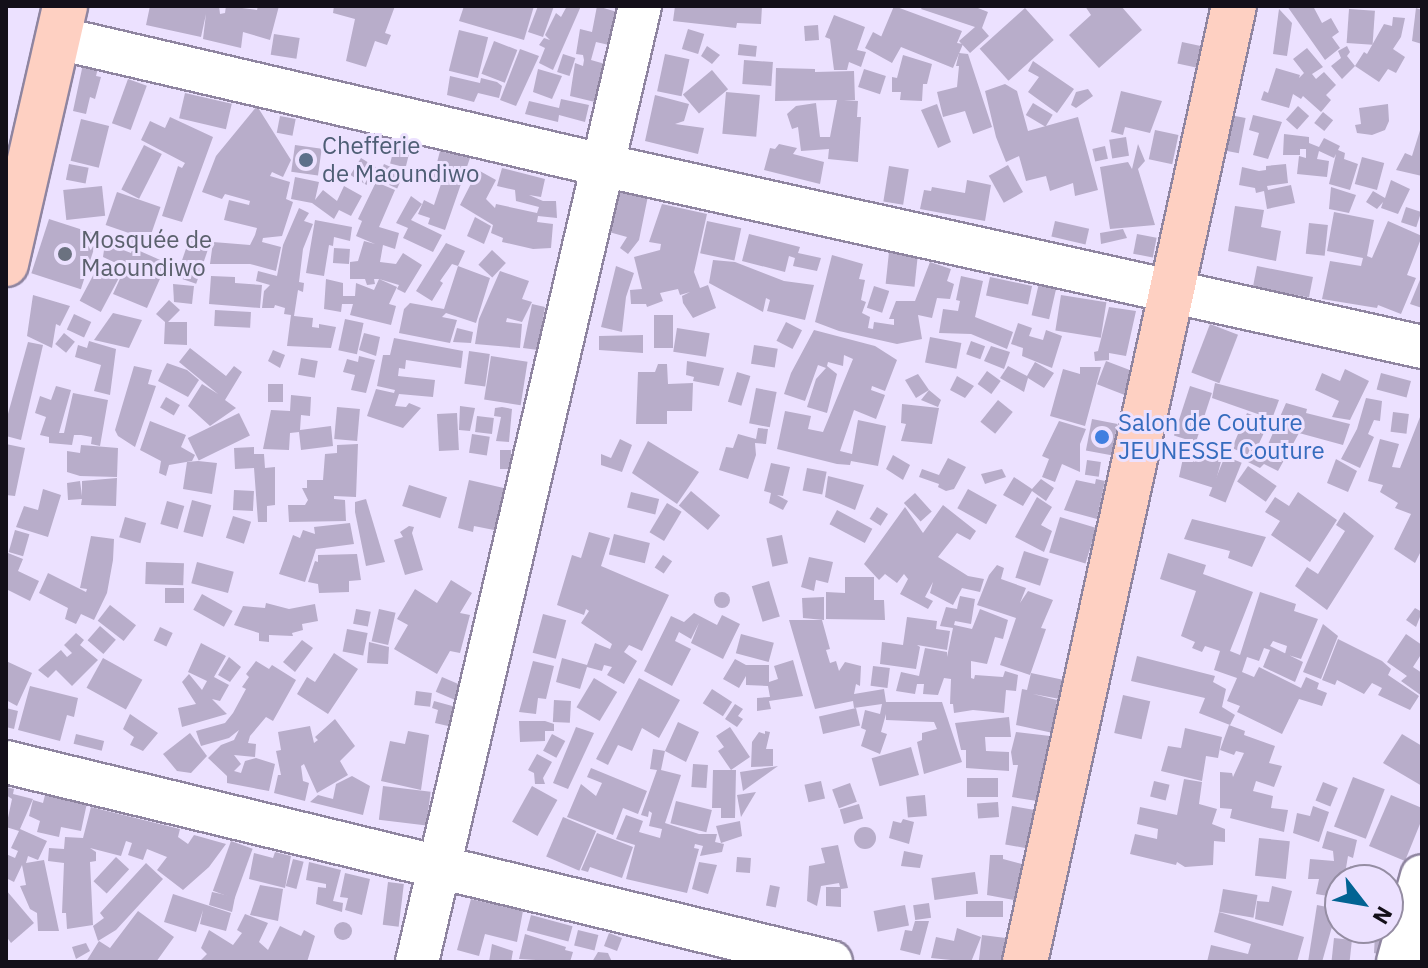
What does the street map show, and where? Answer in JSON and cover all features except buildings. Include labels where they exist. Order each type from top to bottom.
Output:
[{"type":"main road","points":[[1025,962],[1234,6]]},
{"type":"main road","points":[[6,264],[61,22]]},
{"type":"street","points":[[417,962],[640,6]]},
{"type":"street","points":[[61,22],[602,165],[1422,347]]},
{"type":"street","points":[[6,762],[437,869],[831,962]]},
{"type":"street","points":[[1398,962],[1422,876]]},
{"type":"place","name":"Chefferie de Maoundiwo","points":[[306,160]]},
{"type":"place","name":"Mosquée de Maoundiwo","points":[[65,254]]},
{"type":"place","name":"Salon de Couture JEUNESSE Couture","points":[[1102,437]]}]
